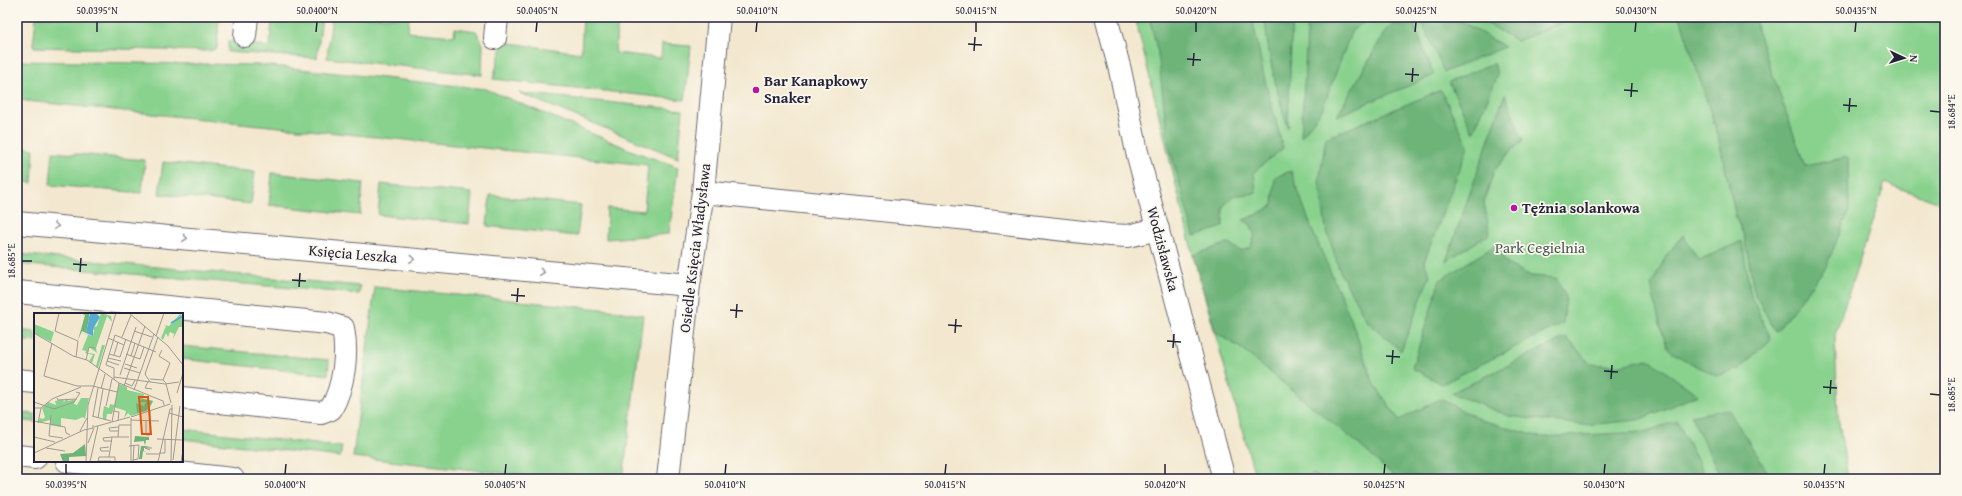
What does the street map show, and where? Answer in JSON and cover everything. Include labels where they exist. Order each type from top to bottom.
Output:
[{"type":"street","points":[[495,38],[497,17]]},
{"type":"street","name":"Osiedle Księcia Władysława","points":[[668,479],[690,285],[703,192],[719,17]]},
{"type":"street","name":"Wodzisławska","points":[[1106,17],[1120,70],[1137,152],[1224,479]]},
{"type":"street","points":[[703,192],[1109,235],[1128,236],[1158,229]]},
{"type":"street","name":"Księcia Leszka","points":[[17,223],[690,285]]},
{"type":"street","points":[[17,292],[327,323],[343,328],[346,344],[344,361],[337,398],[331,409],[321,413],[183,398]]},
{"type":"street","points":[[17,380],[34,382]]},
{"type":"street","points":[[17,456],[34,458]]},
{"type":"street","points":[[76,462],[233,479]]},
{"type":"green space","points":[[36,17],[219,17],[217,49],[208,51],[33,47]]},
{"type":"green space","points":[[272,17],[322,17],[317,58],[228,52],[228,41],[270,47]]},
{"type":"green space","points":[[332,17],[409,17],[408,32],[454,36],[455,28],[476,31],[483,44],[482,75],[327,58]]},
{"type":"green space","points":[[583,17],[618,17],[615,53],[661,58],[662,44],[691,46],[685,100],[493,79],[503,42],[581,53]]},
{"type":"green space","name":"Park Cegielnia","points":[[1135,17],[1945,17],[1945,205],[1885,183],[1835,335],[1838,416],[1848,479],[1322,479],[1312,474],[1310,479],[1256,479],[1193,255]]},
{"type":"green space","points":[[1149,17],[1252,17],[1265,81],[1283,148],[1254,172],[1256,193],[1233,196],[1223,207],[1223,227],[1194,236],[1168,142],[1158,53]]},
{"type":"green space","points":[[1265,17],[1292,17],[1288,128],[1273,73]]},
{"type":"green space","points":[[1308,17],[1372,17],[1352,30],[1322,110],[1301,137]]},
{"type":"green space","points":[[1404,17],[1411,17],[1434,75],[1337,116],[1386,30]]},
{"type":"green space","points":[[1420,17],[1454,17],[1505,47],[1444,72]]},
{"type":"green space","points":[[1476,17],[1566,17],[1565,22],[1517,41]]},
{"type":"green space","points":[[1680,17],[1756,17],[1757,30],[1805,166],[1848,157],[1849,210],[1826,267],[1776,332],[1755,295],[1744,236],[1736,218],[1718,136]]},
{"type":"green space","points":[[17,61],[262,65],[486,89],[638,153],[678,167],[669,234],[606,239],[607,208],[644,211],[648,165],[17,100]]},
{"type":"green space","points":[[1493,63],[1498,75],[1473,133],[1449,82]]},
{"type":"green space","points":[[1441,90],[1468,146],[1424,262],[1430,275],[1401,351],[1366,320],[1340,272],[1326,228],[1319,181],[1326,138]]},
{"type":"green space","points":[[519,93],[683,110],[678,158]]},
{"type":"green space","points":[[1505,94],[1523,141],[1511,151],[1494,171],[1484,202],[1490,234],[1446,261]]},
{"type":"green space","points":[[17,147],[34,149],[32,183],[17,181]]},
{"type":"green space","points":[[53,152],[145,160],[142,193],[50,185]]},
{"type":"green space","points":[[163,162],[255,172],[251,204],[159,194]]},
{"type":"green space","points":[[1291,171],[1313,232],[1351,319],[1373,382],[1399,420],[1440,399],[1481,420],[1540,437],[1644,432],[1677,421],[1707,479],[1397,479],[1355,441],[1239,347],[1215,332],[1193,255],[1229,243],[1240,251],[1250,248],[1255,235],[1250,224],[1243,220],[1256,215],[1273,205],[1275,177]]},
{"type":"green space","points":[[272,173],[363,183],[360,215],[269,205]]},
{"type":"green space","points":[[381,184],[472,193],[469,224],[378,215]]},
{"type":"green space","points":[[490,195],[581,205],[577,236],[487,226]]},
{"type":"green space","points":[[1683,235],[1699,260],[1742,241],[1751,296],[1771,339],[1739,369],[1716,376],[1673,353],[1667,346],[1664,339],[1651,285],[1666,256]]},
{"type":"green space","points":[[1496,245],[1507,264],[1531,276],[1556,278],[1566,297],[1563,323],[1442,384],[1412,368],[1440,280]]},
{"type":"green space","points":[[17,254],[360,286],[359,294],[17,264]]},
{"type":"green space","points":[[375,287],[602,309],[643,315],[623,479],[560,479],[353,457]]},
{"type":"green space","points":[[17,330],[34,332],[34,342],[17,340]]},
{"type":"green space","points":[[1566,337],[1590,364],[1617,366],[1648,359],[1698,395],[1638,420],[1585,425],[1509,416],[1451,393]]},
{"type":"green space","points":[[183,346],[329,360],[328,375],[183,359]]},
{"type":"green space","points":[[1728,409],[1772,479],[1722,479],[1691,416]]},
{"type":"green space","points":[[17,412],[34,414],[34,422],[17,420]]},
{"type":"green space","points":[[183,429],[342,447],[340,457],[183,439]]},
{"type":"place","name":"Bar Kanapkowy Snaker","points":[[756,90]]},
{"type":"place","name":"Tężnia solankowa","points":[[1514,208]]}]
